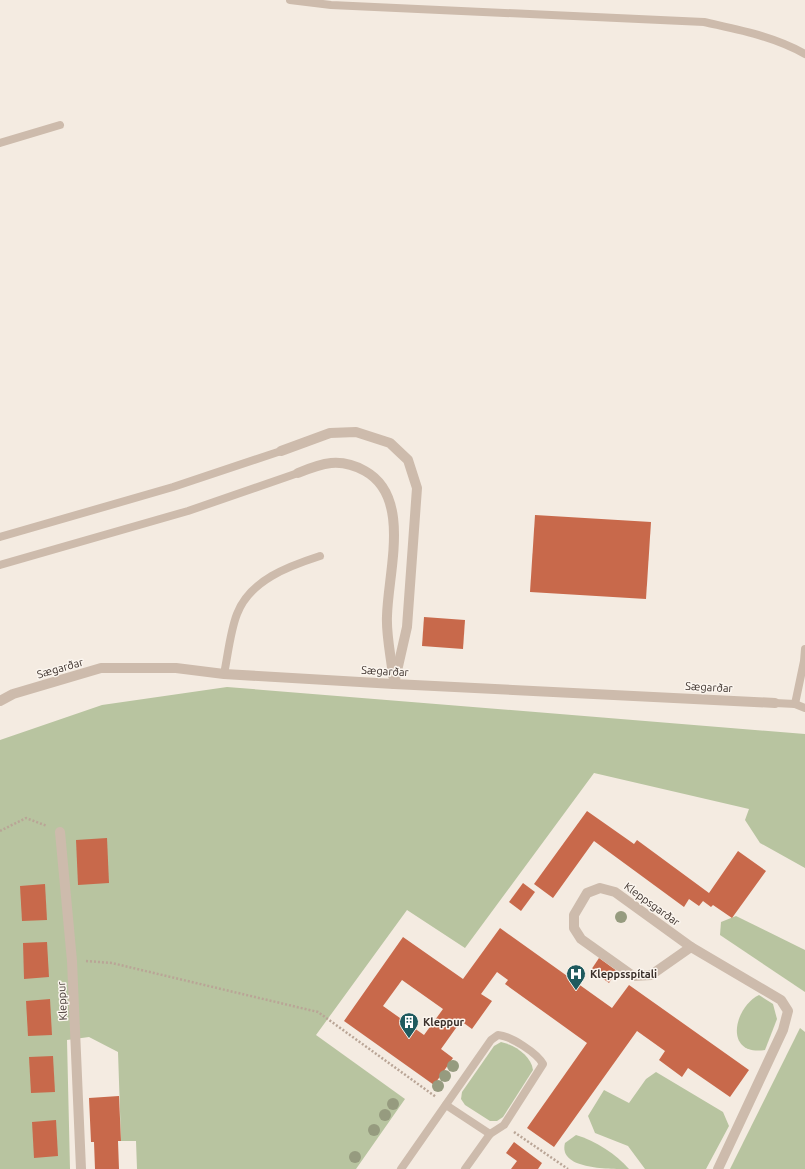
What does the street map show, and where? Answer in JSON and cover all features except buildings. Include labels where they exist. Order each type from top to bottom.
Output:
[{"type":"street","points":[[281,451],[330,433],[356,432],[390,443],[408,460],[417,488],[406,627],[394,684]]},
{"type":"street","points":[[298,472],[316,466],[337,462],[357,467],[376,477],[388,498],[393,515],[394,543],[387,616],[394,684]]},
{"type":"street","name":"Sægarðar","points":[[0,701],[13,694],[102,668],[176,668],[224,674],[394,684],[775,702]]},
{"type":"street","name":"Kleppur","points":[[60,832],[72,961],[81,1169]]},
{"type":"street","name":"Kleppsgarðar","points":[[691,947],[651,975],[633,976],[581,939],[574,928],[574,915],[587,893],[600,888],[615,892],[691,947],[781,1000],[788,1011],[784,1030],[718,1169]]},
{"type":"lane","points":[[290,0],[331,5],[704,22],[785,42],[805,54]]},
{"type":"lane","points":[[0,143],[60,125]]},
{"type":"lane","points":[[0,537],[173,488],[281,451]]},
{"type":"lane","points":[[0,565],[188,511],[298,472]]},
{"type":"lane","points":[[224,674],[237,613],[254,589],[272,575],[320,556]]},
{"type":"lane","points":[[794,704],[804,661],[805,650]]},
{"type":"lane","points":[[775,702],[794,704],[805,708]]},
{"type":"lane","points":[[401,1169],[491,1040],[498,1035],[505,1036],[539,1057],[543,1064],[504,1125],[490,1134],[466,1169]]},
{"type":"lane","points":[[446,1105],[490,1134]]},
{"type":"path","points":[[0,831],[26,818],[60,832]]},
{"type":"path","points":[[72,961],[112,963],[318,1012],[446,1105]]},
{"type":"path","points":[[504,1125],[568,1169]]},
{"type":"green space","points":[[227,687],[805,734],[805,868],[760,843],[745,820],[749,809],[594,773],[465,948],[407,910],[316,1035],[405,1099],[356,1169],[137,1169],[136,1141],[121,1141],[118,1052],[89,1037],[67,1040],[70,1169],[0,1169],[0,740],[102,705]]},
{"type":"green space","points":[[736,916],[805,950],[805,992],[720,935],[721,922]]},
{"type":"green space","points":[[759,995],[773,1004],[777,1019],[765,1050],[752,1050],[743,1046],[738,1038],[737,1029],[743,1010],[750,1001]]},
{"type":"green space","points":[[800,1028],[805,1032],[805,1169],[730,1169]]},
{"type":"green space","points":[[501,1042],[517,1048],[522,1052],[529,1060],[533,1070],[503,1117],[497,1121],[490,1121],[465,1105],[461,1099],[462,1092],[494,1046]]},
{"type":"green space","points":[[656,1072],[723,1112],[729,1126],[706,1169],[645,1169],[628,1146],[595,1133],[588,1116],[604,1090],[629,1103],[646,1079]]},
{"type":"green space","points":[[576,1135],[605,1149],[618,1158],[629,1169],[597,1168],[576,1163],[569,1158],[565,1152],[565,1143]]},
{"type":"place","name":"Kleppsspítali","points":[[576,991]]},
{"type":"place","name":"Kleppur","points":[[409,1039]]}]
